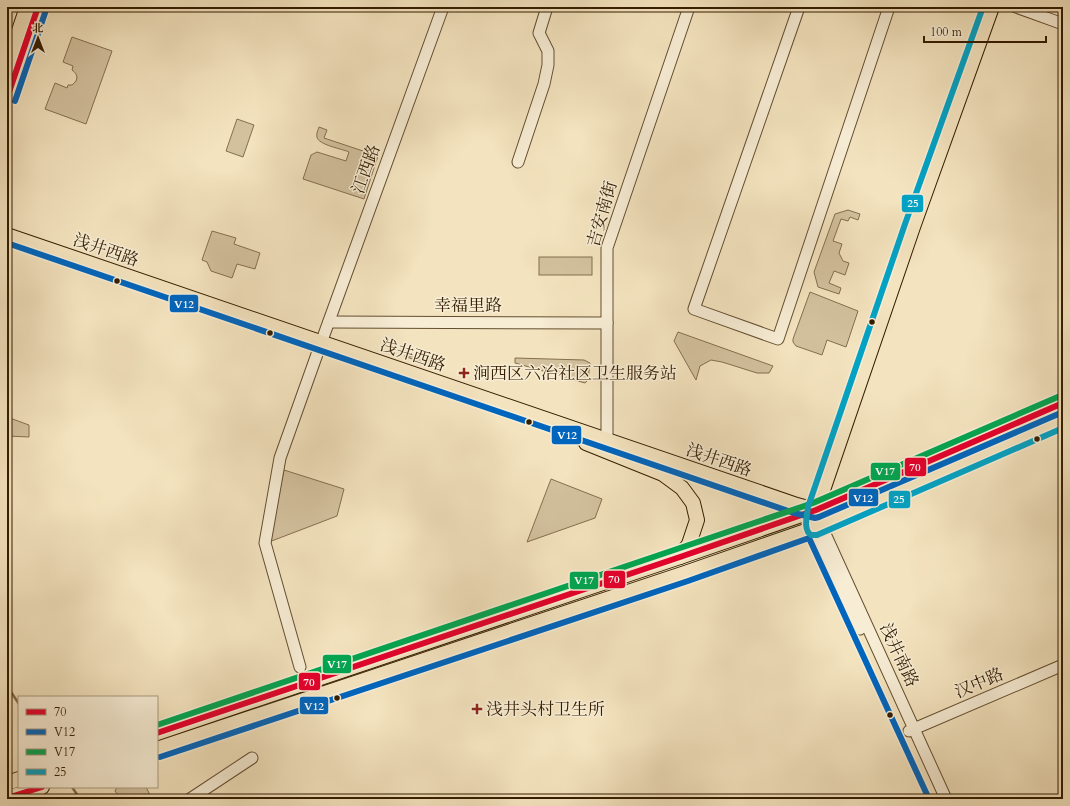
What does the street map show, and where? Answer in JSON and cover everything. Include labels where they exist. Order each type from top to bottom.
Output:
[{"type":"main road","points":[[7,66],[27,7]]},
{"type":"main road","points":[[7,98],[38,7]]},
{"type":"main road","points":[[817,526],[816,510],[913,227],[992,7]]},
{"type":"main road","name":"浅井西路","points":[[7,235],[578,440],[663,474],[682,488],[693,503],[696,515],[697,520],[689,544],[680,557]]},
{"type":"main road","name":"浅井西路","points":[[7,245],[816,510]]},
{"type":"main road","points":[[158,733],[816,510],[1063,403]]},
{"type":"main road","points":[[158,749],[685,573],[817,526],[1063,419]]},
{"type":"main road","points":[[7,783],[18,779]]},
{"type":"main road","points":[[7,798],[40,788]]},
{"type":"street","name":"江西路","points":[[300,667],[265,543],[280,458],[443,7]]},
{"type":"street","points":[[518,162],[544,84],[548,65],[548,51],[539,33],[548,7]]},
{"type":"street","name":"吉安南街","points":[[607,441],[607,248],[689,7]]},
{"type":"street","points":[[799,7],[694,309],[778,339],[889,7]]},
{"type":"street","points":[[1016,7],[1063,24]]},
{"type":"street","name":"幸福里路","points":[[329,322],[607,323]]},
{"type":"street","name":"浅井南路","points":[[817,526],[911,730],[946,799]]},
{"type":"street","name":"汉中路","points":[[911,730],[1063,665]]},
{"type":"street","name":"浅井南路","points":[[911,730],[938,799]]},
{"type":"street","points":[[190,799],[252,758]]},
{"type":"shaded area","points":[[72,37],[112,51],[86,124],[45,109],[55,83],[67,88],[68,85],[72,85],[77,79],[76,73],[72,70],[73,66],[63,62]]},
{"type":"shaded area","points":[[237,119],[254,125],[243,157],[226,151]]},
{"type":"shaded area","points":[[319,127],[327,130],[324,138],[378,156],[364,199],[303,179],[311,155],[317,152],[346,161],[349,152],[318,140],[317,135]]},
{"type":"shaded area","points":[[848,210],[860,214],[858,220],[850,217],[848,221],[841,219],[833,241],[842,244],[839,253],[843,261],[849,263],[845,275],[834,271],[829,283],[841,288],[839,294],[818,287],[814,272],[835,214]]},
{"type":"shaded area","points":[[212,231],[236,238],[234,244],[260,253],[255,269],[237,264],[232,278],[211,271],[207,262],[202,260]]},
{"type":"shaded area","points":[[539,257],[592,257],[592,275],[539,275]]},
{"type":"shaded area","points":[[810,292],[858,311],[846,347],[827,340],[822,355],[796,346],[793,342]]},
{"type":"shaded area","points":[[678,332],[773,366],[769,373],[757,373],[711,360],[700,366],[696,380],[674,341]]},
{"type":"shaded area","points":[[404,356],[444,357],[440,369]]},
{"type":"shaded area","points":[[515,358],[584,360],[590,363],[588,380],[585,383],[515,363]]},
{"type":"shaded area","points":[[7,417],[29,425],[29,437],[7,436]]},
{"type":"shaded area","points":[[284,470],[344,489],[337,516],[269,542]]},
{"type":"shaded area","points":[[551,479],[602,499],[595,518],[527,542]]},
{"type":"shaded area","points":[[116,788],[146,788],[152,799],[121,799],[115,791]]},
{"type":"waterway","points":[[7,686],[18,702]]},
{"type":"waterway","points":[[73,788],[80,799]]},
{"type":"transit line","name":"70","points":[[7,98],[38,7]]},
{"type":"transit line","name":"25","points":[[983,7],[905,224],[808,507],[806,522],[807,530],[811,535],[817,535],[1063,428]]},
{"type":"transit line","name":"V12","points":[[15,101],[46,10]]},
{"type":"transit line","name":"V12","points":[[7,243],[794,513],[815,518],[1063,412]]},
{"type":"transit line","name":"V17","points":[[158,725],[813,503],[1060,396]]},
{"type":"transit line","name":"70","points":[[158,733],[816,510],[1063,403]]},
{"type":"transit line","name":"V12","points":[[160,757],[688,581],[809,538],[929,799]]},
{"type":"transit line","name":"70","points":[[7,798],[39,788]]},
{"type":"place","name":"涧西区六冶社区卫生服务站","points":[[464,373]]},
{"type":"place","name":"浅井头村卫生所","points":[[477,709]]}]
